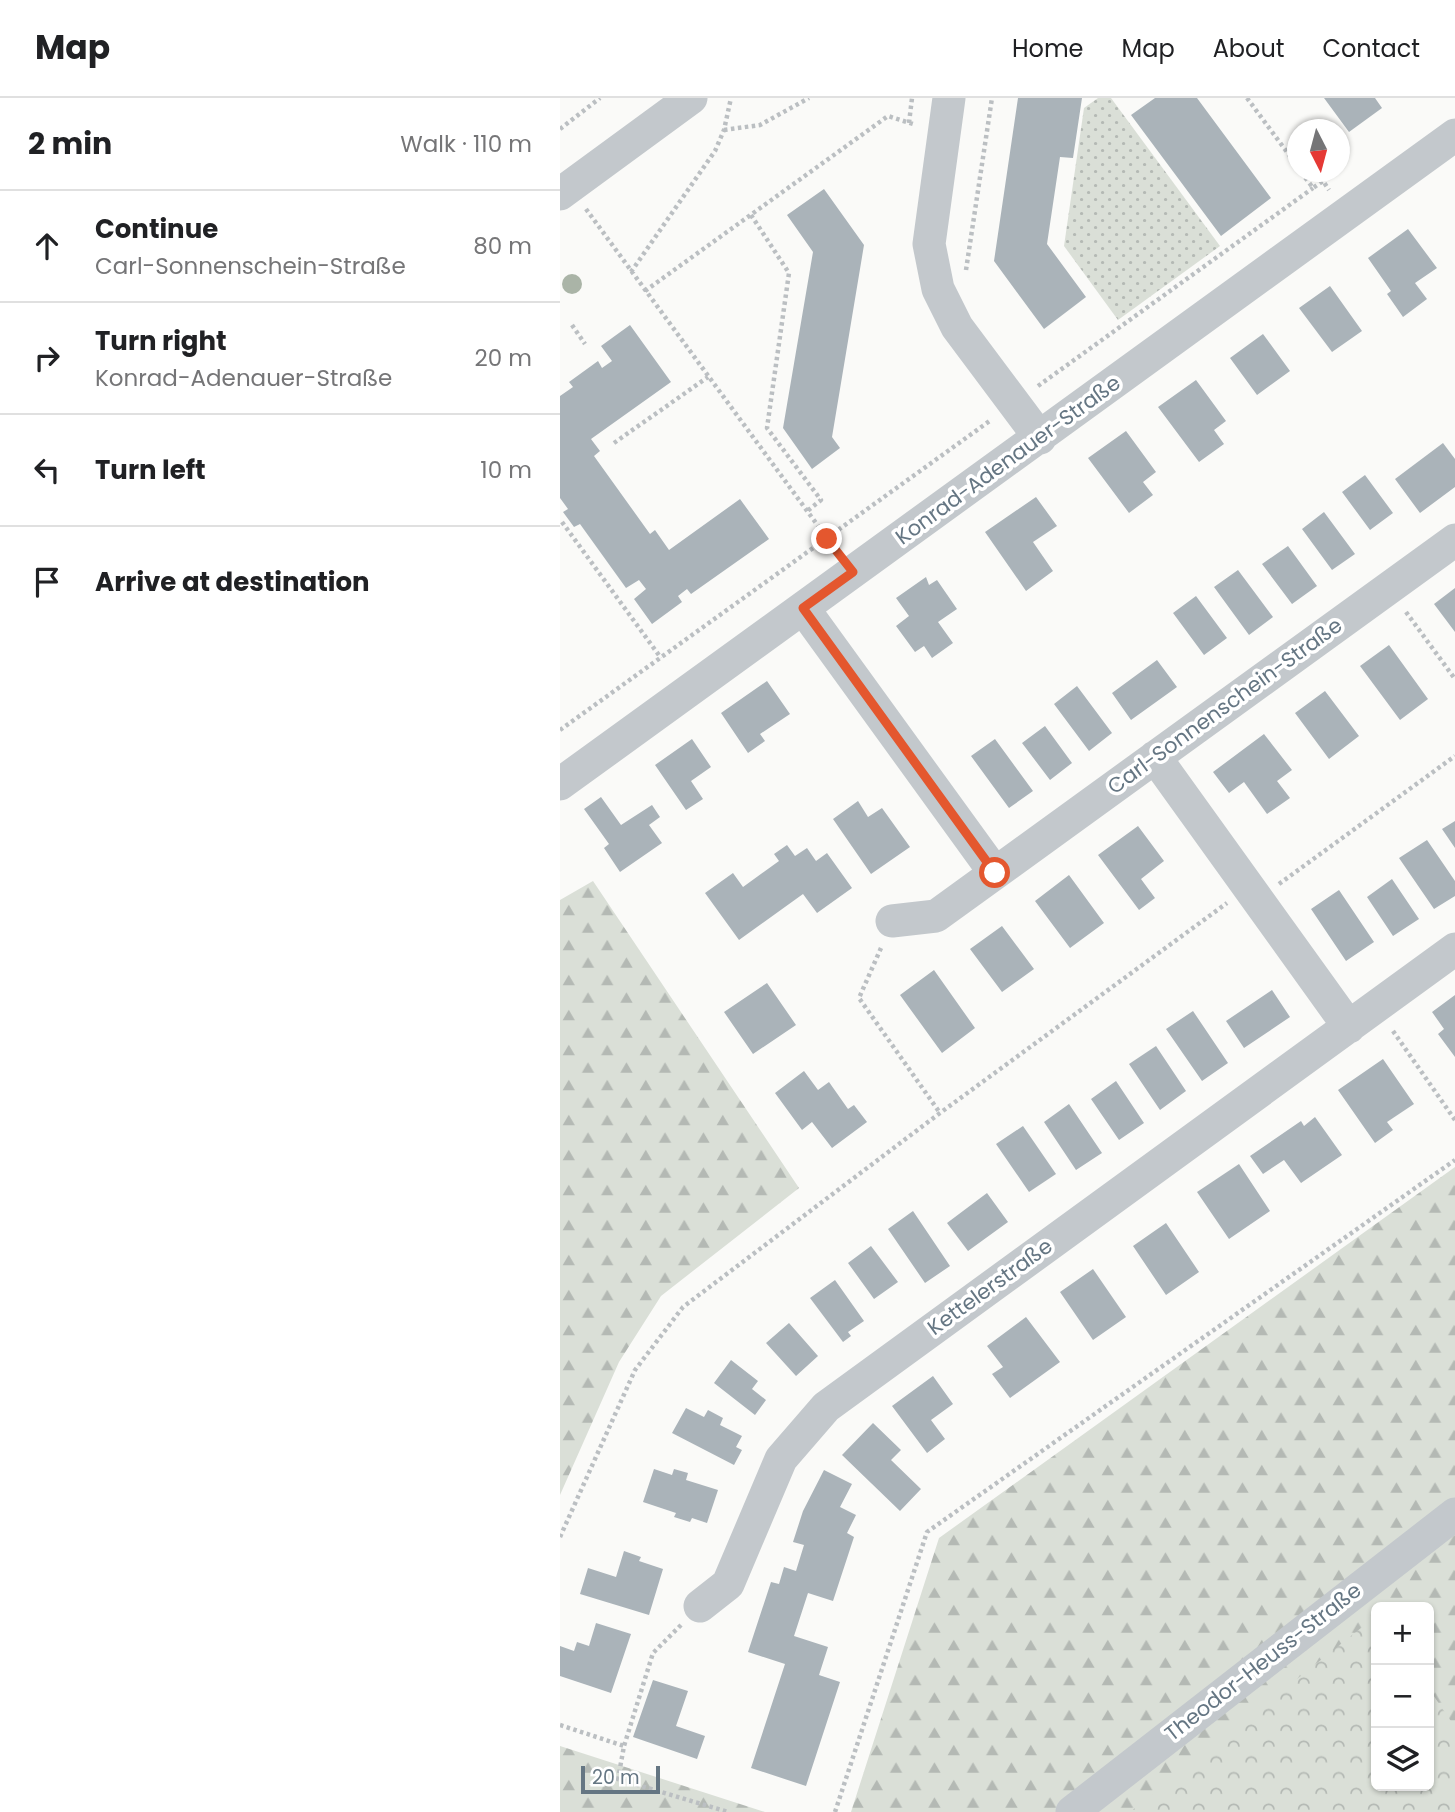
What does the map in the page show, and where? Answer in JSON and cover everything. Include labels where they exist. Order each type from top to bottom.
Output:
[{"type":"street","points":[[560,194],[691,98]]},
{"type":"street","points":[[949,98],[929,244],[938,289],[957,327],[1040,438]]},
{"type":"street","name":"Konrad-Adenauer-Straße","points":[[560,784],[1040,438],[1319,231],[1455,135]]},
{"type":"street","name":"Carl-Sonnenschein-Straße","points":[[892,921],[936,916],[1455,540]]},
{"type":"street","points":[[803,608],[995,873]]},
{"type":"street","points":[[1155,757],[1349,1027]]},
{"type":"street","name":"Kettelerstraße","points":[[700,1606],[728,1584],[781,1459],[826,1407],[1455,949]]},
{"type":"street","name":"Theodor-Heuss-Straße","points":[[1072,1812],[1455,1514]]},
{"type":"path","points":[[560,129],[600,98]]},
{"type":"path","points":[[631,272],[715,150],[724,130],[731,98]]},
{"type":"path","points":[[724,130],[760,125],[809,98]]},
{"type":"path","points":[[909,123],[912,98]]},
{"type":"path","points":[[965,273],[992,98]]},
{"type":"path","points":[[1247,98],[1287,153]]},
{"type":"path","points":[[645,291],[888,116],[944,134]]},
{"type":"path","points":[[560,730],[1323,181],[1332,193]]},
{"type":"path","points":[[1308,182],[1313,188]]},
{"type":"path","points":[[751,215],[789,273],[767,428],[821,500],[806,512]]},
{"type":"path","points":[[591,216],[806,512],[853,572]]},
{"type":"path","points":[[572,325],[585,344]]},
{"type":"path","points":[[614,443],[708,377]]},
{"type":"path","points":[[562,522],[661,657]]},
{"type":"path","points":[[1389,588],[1455,679]]},
{"type":"path","points":[[560,1537],[635,1370],[683,1307],[940,1113],[1254,892],[1455,756]]},
{"type":"path","points":[[892,921],[859,998],[940,1113]]},
{"type":"path","points":[[1376,1007],[1455,1120]]},
{"type":"path","points":[[835,1812],[927,1532],[1455,1160]]},
{"type":"path","points":[[700,1606],[653,1653],[624,1746],[618,1779],[728,1812]]},
{"type":"path","points":[[560,1725],[624,1746]]},
{"type":"green space","points":[[1098,98],[1111,98],[1220,246],[1118,320],[1064,246],[1084,108]]},
{"type":"green space","points":[[593,881],[799,1188],[661,1296],[619,1362],[560,1495],[560,900]]},
{"type":"green space","points":[[1455,1167],[1455,1812],[851,1812],[939,1538]]},
{"type":"green space","points":[[1371,1620],[1371,1791],[1434,1791],[1434,1696],[1455,1727],[1455,1812],[1130,1812]]},
{"type":"green space","points":[[560,1746],[765,1812],[560,1812]]},
{"type":"building","points":[[1018,98],[1082,98],[1073,158],[1060,157],[1047,244],[1086,297],[1044,329],[994,261]]},
{"type":"building","points":[[1155,98],[1197,98],[1271,198],[1221,236],[1131,115]]},
{"type":"building","points":[[1324,98],[1375,98],[1382,108],[1350,131],[1350,119],[1339,119]]},
{"type":"building","points":[[824,189],[864,245],[832,437],[840,448],[812,469],[783,428],[813,252],[787,215]]},
{"type":"building","points":[[1408,229],[1437,268],[1415,283],[1427,299],[1403,317],[1387,294],[1391,291],[1368,258]]},
{"type":"building","points":[[1330,286],[1362,331],[1332,352],[1299,308]]},
{"type":"building","points":[[630,325],[671,382],[591,439],[600,451],[594,456],[650,534],[655,530],[669,550],[740,499],[769,539],[691,594],[687,589],[678,596],[682,602],[652,624],[634,599],[646,589],[639,580],[626,588],[580,524],[574,527],[563,512],[568,509],[560,498],[560,396],[573,387],[569,382],[598,361],[602,368],[612,361],[601,346]]},
{"type":"building","points":[[1263,334],[1290,371],[1257,395],[1230,358]]},
{"type":"building","points":[[1196,380],[1226,421],[1214,430],[1224,444],[1199,462],[1158,407]]},
{"type":"building","points":[[1126,431],[1156,472],[1143,482],[1153,495],[1129,513],[1088,458]]},
{"type":"building","points":[[1443,443],[1455,459],[1455,487],[1420,513],[1395,479]]},
{"type":"building","points":[[1365,475],[1393,513],[1370,530],[1342,492]]},
{"type":"building","points":[[1036,497],[1057,526],[1033,542],[1053,571],[1026,591],[985,532]]},
{"type":"building","points":[[1324,512],[1355,554],[1332,570],[1302,529]]},
{"type":"building","points":[[1288,546],[1317,586],[1292,604],[1262,564]]},
{"type":"building","points":[[1238,570],[1273,617],[1249,635],[1214,587]]},
{"type":"building","points":[[926,577],[929,585],[937,580],[957,609],[938,622],[953,643],[932,658],[924,646],[915,652],[896,626],[909,616],[896,598]]},
{"type":"building","points":[[1455,588],[1455,632],[1434,604]]},
{"type":"building","points":[[1196,596],[1227,638],[1204,655],[1173,613]]},
{"type":"building","points":[[1389,645],[1428,699],[1400,720],[1360,666]]},
{"type":"building","points":[[1157,660],[1177,687],[1131,720],[1112,693]]},
{"type":"building","points":[[767,681],[790,714],[760,734],[765,741],[748,753],[721,713]]},
{"type":"building","points":[[1077,686],[1112,733],[1089,751],[1054,704]]},
{"type":"building","points":[[1325,691],[1359,736],[1329,759],[1295,713]]},
{"type":"building","points":[[1045,726],[1072,763],[1050,780],[1022,743]]},
{"type":"building","points":[[1264,734],[1292,770],[1277,781],[1290,798],[1267,814],[1244,782],[1229,793],[1213,772]]},
{"type":"building","points":[[692,739],[711,767],[691,781],[703,799],[686,810],[655,765]]},
{"type":"building","points":[[995,739],[1033,791],[1009,808],[971,756]]},
{"type":"building","points":[[601,797],[621,825],[652,805],[660,817],[649,825],[662,843],[620,872],[604,848],[609,844],[584,809]]},
{"type":"building","points":[[858,801],[868,817],[882,808],[910,847],[871,874],[833,819]]},
{"type":"building","points":[[1455,821],[1455,848],[1442,829]]},
{"type":"building","points":[[1138,826],[1164,861],[1141,879],[1155,898],[1139,910],[1098,855]]},
{"type":"building","points":[[1427,840],[1455,881],[1455,896],[1434,909],[1399,858]]},
{"type":"building","points":[[787,845],[795,856],[807,848],[816,861],[827,853],[852,888],[817,913],[803,894],[739,940],[705,893],[733,873],[743,887],[779,861],[774,854]]},
{"type":"building","points":[[1069,875],[1104,923],[1070,948],[1035,901]]},
{"type":"building","points":[[1392,879],[1419,919],[1393,936],[1367,897]]},
{"type":"building","points":[[1339,890],[1374,942],[1346,961],[1311,909]]},
{"type":"building","points":[[1002,926],[1034,969],[1002,992],[970,949]]},
{"type":"building","points":[[934,970],[975,1028],[942,1053],[900,995]]},
{"type":"building","points":[[767,983],[796,1025],[753,1054],[724,1012]]},
{"type":"building","points":[[1272,990],[1290,1017],[1244,1048],[1226,1021]]},
{"type":"building","points":[[1455,995],[1455,1057],[1438,1034],[1444,1029],[1432,1012]]},
{"type":"building","points":[[1193,1011],[1228,1063],[1202,1081],[1166,1029]]},
{"type":"building","points":[[1156,1046],[1186,1091],[1160,1110],[1129,1064]]},
{"type":"building","points":[[1383,1059],[1414,1104],[1387,1122],[1393,1130],[1375,1143],[1338,1090]]},
{"type":"building","points":[[804,1071],[818,1090],[829,1082],[848,1109],[854,1105],[867,1122],[832,1148],[812,1122],[802,1130],[775,1093]]},
{"type":"building","points":[[1116,1081],[1144,1123],[1119,1140],[1091,1099]]},
{"type":"building","points":[[1069,1104],[1102,1153],[1076,1170],[1044,1122]]},
{"type":"building","points":[[1315,1117],[1342,1155],[1301,1183],[1284,1160],[1263,1174],[1250,1156],[1301,1121],[1304,1126]]},
{"type":"building","points":[[1023,1126],[1056,1174],[1029,1192],[996,1144]]},
{"type":"building","points":[[1239,1164],[1270,1211],[1229,1239],[1197,1192]]},
{"type":"building","points":[[987,1193],[1008,1222],[968,1251],[947,1223]]},
{"type":"building","points":[[913,1211],[950,1266],[925,1283],[888,1229]]},
{"type":"building","points":[[1166,1223],[1199,1272],[1166,1295],[1133,1246]]},
{"type":"building","points":[[871,1246],[898,1282],[874,1299],[848,1263]]},
{"type":"building","points":[[1093,1269],[1126,1317],[1093,1340],[1060,1292]]},
{"type":"building","points":[[835,1280],[864,1321],[848,1332],[851,1336],[843,1342],[810,1298]]},
{"type":"building","points":[[1026,1317],[1060,1362],[1010,1398],[992,1374],[1003,1367],[987,1346]]},
{"type":"building","points":[[789,1323],[818,1356],[796,1376],[766,1343]]},
{"type":"building","points":[[731,1360],[758,1381],[752,1389],[766,1400],[755,1415],[714,1383]]},
{"type":"building","points":[[933,1376],[953,1404],[931,1420],[945,1439],[927,1453],[892,1406]]},
{"type":"building","points":[[686,1408],[704,1417],[708,1410],[723,1418],[720,1425],[742,1436],[736,1447],[742,1450],[734,1465],[672,1433]]},
{"type":"building","points":[[873,1423],[901,1450],[891,1460],[921,1489],[900,1511],[842,1455]]},
{"type":"building","points":[[654,1469],[672,1475],[674,1469],[688,1473],[686,1480],[718,1490],[707,1523],[692,1518],[690,1522],[674,1517],[676,1513],[643,1502]]},
{"type":"building","points":[[824,1470],[852,1484],[840,1507],[856,1515],[847,1533],[854,1537],[833,1601],[808,1593],[794,1636],[828,1647],[819,1675],[840,1682],[806,1786],[751,1768],[785,1664],[748,1652],[771,1582],[779,1584],[784,1567],[796,1571],[804,1545],[793,1542],[803,1511]]},
{"type":"building","points":[[624,1551],[641,1557],[639,1561],[663,1569],[649,1615],[580,1594],[588,1568],[616,1577]]},
{"type":"building","points":[[596,1623],[631,1634],[611,1693],[560,1676],[560,1646],[574,1651],[577,1642],[589,1646]]},
{"type":"building","points":[[653,1680],[688,1691],[676,1726],[705,1736],[697,1759],[633,1737]]},
{"type":"route","points":[[827,539],[853,572],[803,608],[995,873]]}]
